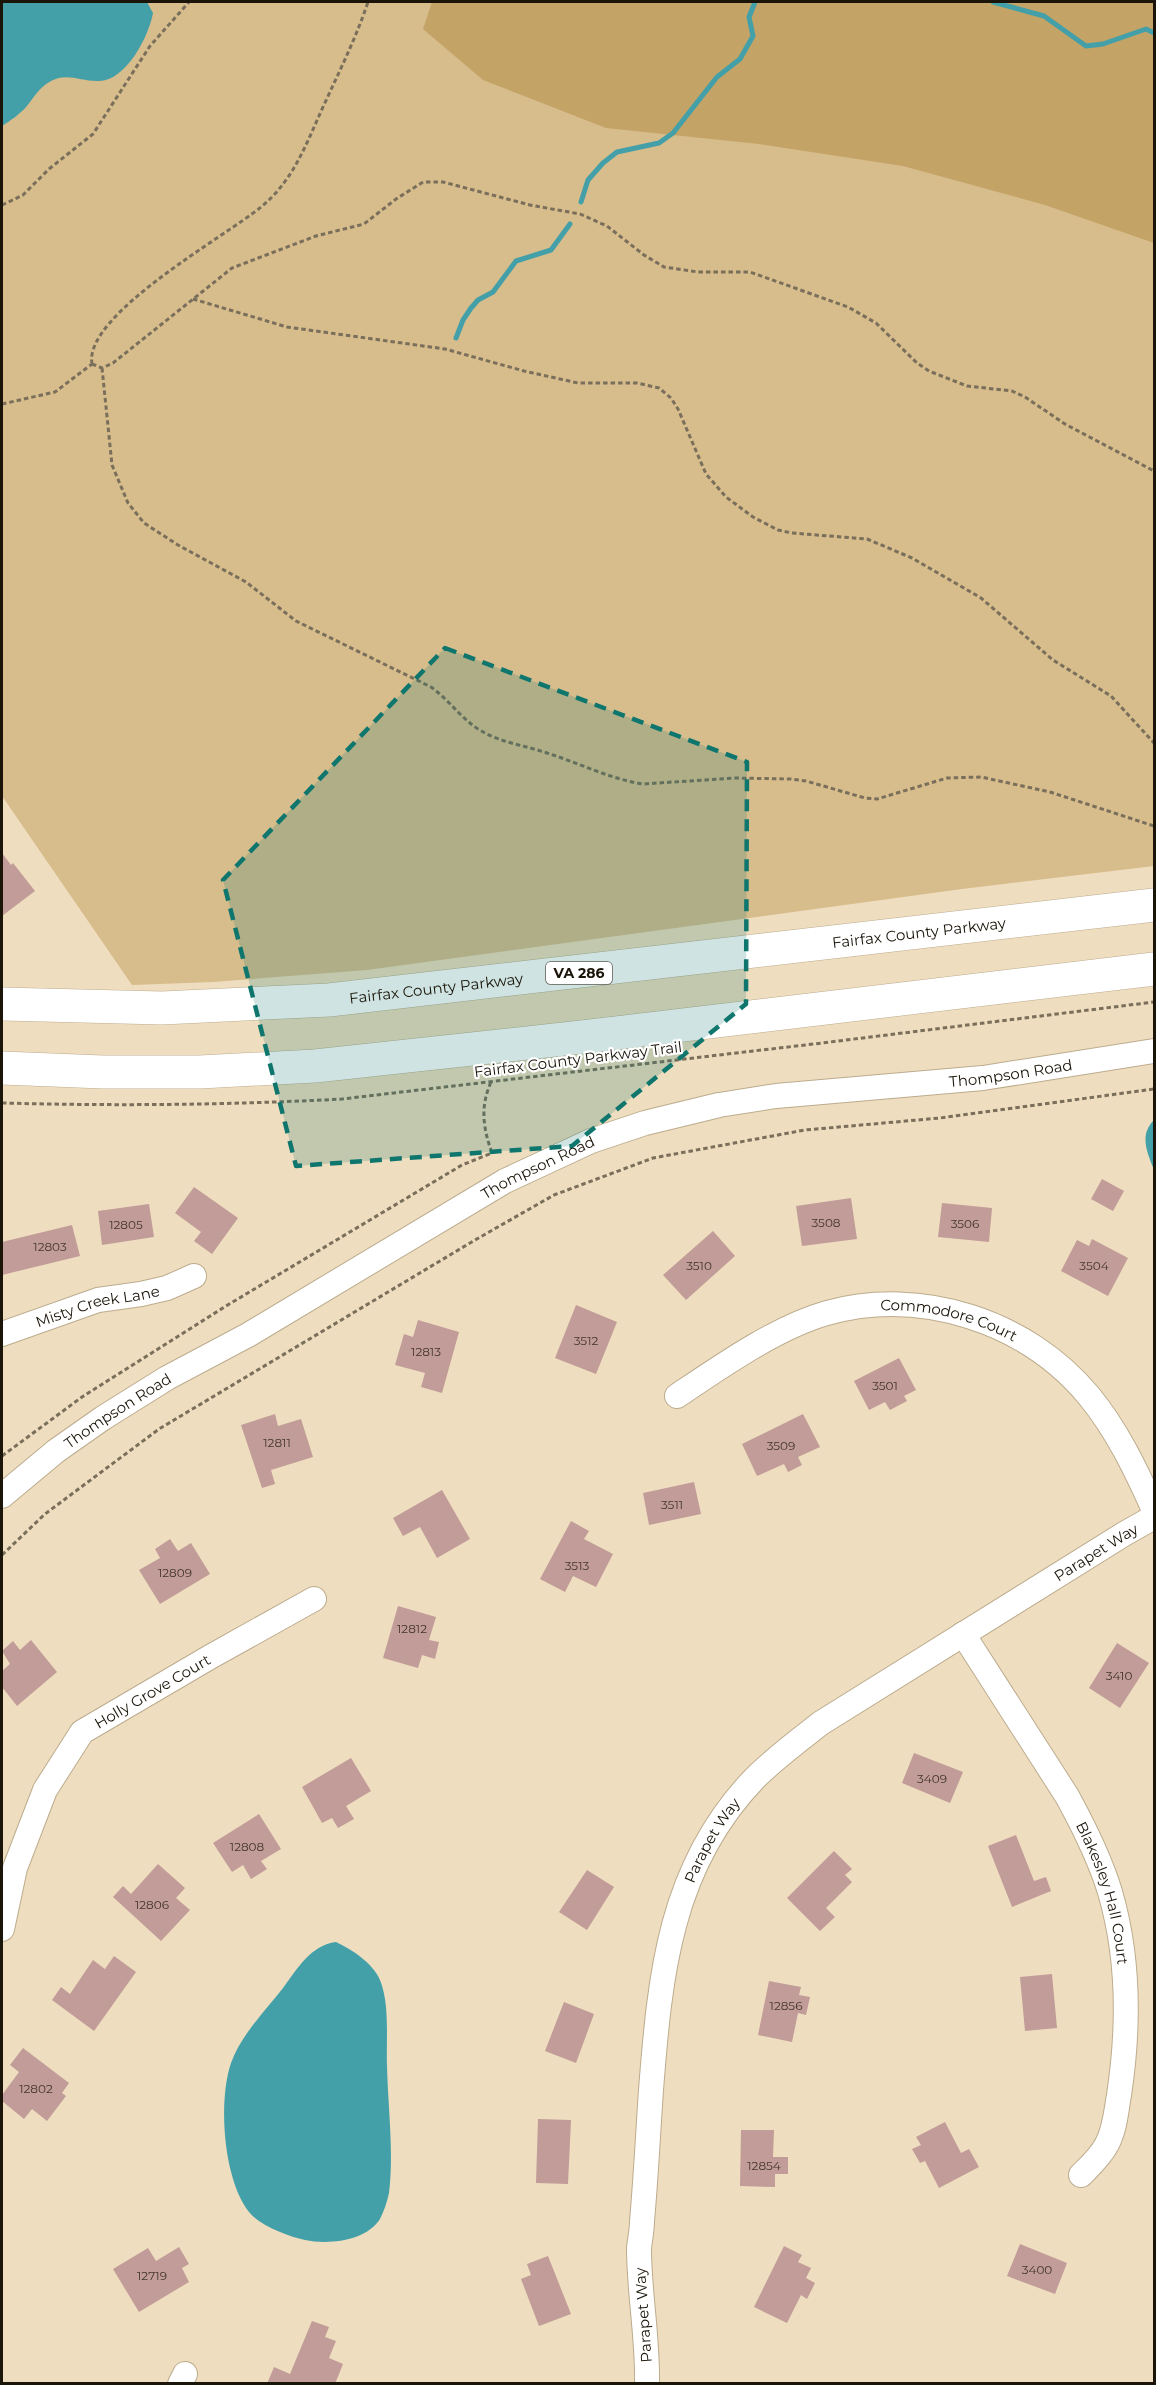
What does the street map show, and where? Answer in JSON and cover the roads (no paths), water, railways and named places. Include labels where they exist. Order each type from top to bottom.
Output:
[{"type":"highway","name":"Fairfax County Parkway","points":[[2,1004],[162,1008],[328,1000],[1155,905]]},
{"type":"highway","points":[[2,1068],[103,1072],[200,1072],[336,1064],[582,1038],[1155,969]]},
{"type":"street","name":"Thompson Road","points":[[2,1496],[56,1451],[167,1378],[248,1335],[505,1181],[591,1141],[645,1123],[719,1105],[776,1096],[983,1078],[1155,1051]]},
{"type":"street","name":"Misty Creek Lane","points":[[2,1334],[98,1300],[150,1292],[194,1276]]},
{"type":"street","name":"Commodore Court","points":[[677,1396],[731,1360],[802,1322],[827,1313],[863,1306],[894,1304],[926,1306],[953,1312],[986,1322],[1018,1337],[1046,1355],[1073,1379],[1109,1423],[1133,1463],[1155,1510]]},
{"type":"street","name":"Parapet Way","points":[[647,2384],[647,2352],[639,2246],[652,2072],[669,1945],[676,1915],[692,1872],[714,1829],[755,1779],[784,1751],[821,1723],[1124,1534],[1155,1517]]},
{"type":"street","name":"Holly Grove Court","points":[[2,1929],[15,1868],[45,1790],[82,1732],[199,1662],[314,1599]]},
{"type":"street","name":"Blakesley Hall Court","points":[[963,1634],[1082,1823],[1107,1883],[1119,1931],[1124,1975],[1125,2026],[1119,2096],[1114,2125],[1107,2144],[1096,2160],[1081,2175]]},
{"type":"water","points":[[2,2],[147,2],[153,13],[147,33],[135,56],[118,74],[99,81],[65,77],[48,82],[21,112],[2,126]]},
{"type":"water","points":[[1154,1120],[1154,1170],[1147,1150],[1146,1138],[1149,1126]]},
{"type":"water","points":[[336,1942],[367,1962],[377,1974],[383,1990],[387,2022],[390,2177],[385,2206],[380,2219],[374,2226],[356,2237],[325,2242],[298,2238],[275,2230],[260,2222],[249,2212],[233,2180],[228,2160],[224,2118],[227,2079],[231,2063],[247,2033],[305,1959],[319,1948]]},
{"type":"waterway","points":[[581,202],[588,180],[603,163],[617,152],[659,143],[673,133],[717,77],[740,59],[753,36],[749,17],[755,2]]},
{"type":"waterway","points":[[993,2],[1044,16],[1086,46],[1103,44],[1146,29],[1154,33]]},
{"type":"waterway","points":[[456,338],[471,308],[478,300],[493,292],[516,261],[551,250],[570,224]]}]
